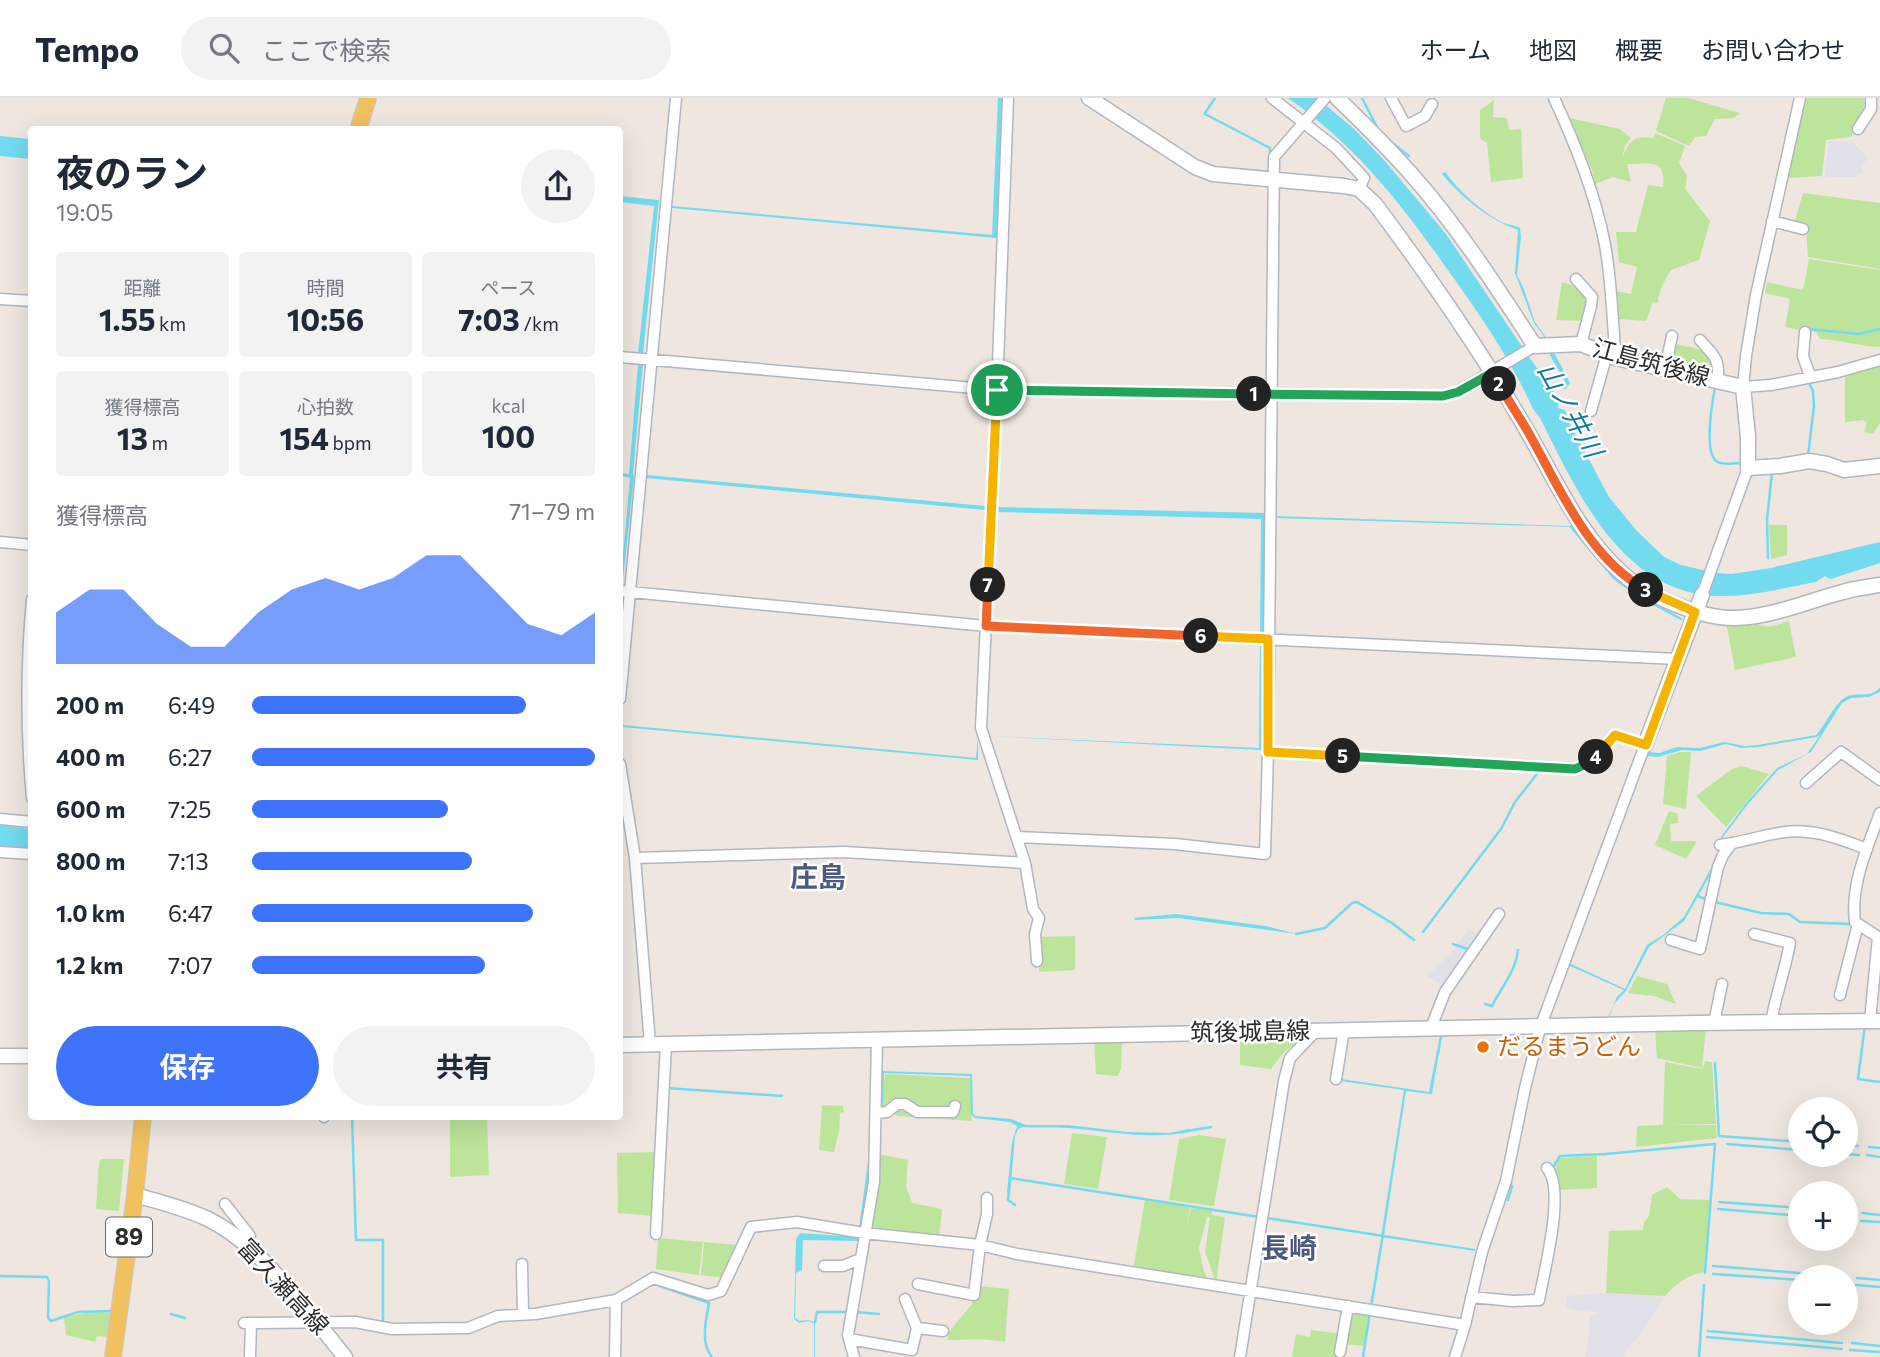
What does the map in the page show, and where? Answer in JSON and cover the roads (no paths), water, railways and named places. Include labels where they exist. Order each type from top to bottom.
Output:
[{"type":"main road","points":[[359,126],[368,98]]},
{"type":"main road","points":[[1089,98],[1195,167],[1213,174],[1359,189],[1375,204],[1459,320],[1527,429],[1574,517],[1623,575],[1643,589],[1695,612],[1734,618],[1780,611],[1845,591],[1880,585]]},
{"type":"main road","points":[[1337,98],[1413,176],[1437,206],[1494,284],[1531,348]]},
{"type":"main road","name":"江島筑後線","points":[[1531,348],[1581,344],[1611,356],[1743,387],[1748,468]]},
{"type":"main road","points":[[1748,468],[1809,461],[1844,470],[1880,466]]},
{"type":"main road","points":[[1646,745],[1702,595]]},
{"type":"main road","name":"筑後城島線","points":[[623,1045],[1875,1021]]},
{"type":"main road","points":[[0,1056],[28,1056]]},
{"type":"main road","name":"89","points":[[113,1357],[143,1120]]},
{"type":"main road","name":"富久瀬高線","points":[[135,1195],[207,1218],[239,1238],[260,1257],[345,1357]]},
{"type":"street","points":[[623,619],[676,98]]},
{"type":"street","points":[[1008,98],[981,728],[1025,863],[1033,909],[1039,918],[1035,934],[1037,961]]},
{"type":"street","points":[[1272,98],[1306,120],[1336,148],[1364,178],[1359,189]]},
{"type":"street","points":[[1017,837],[1175,844],[1265,854],[1274,157],[1325,98]]},
{"type":"street","points":[[1391,98],[1406,126],[1425,117],[1432,104]]},
{"type":"street","points":[[1554,98],[1577,148],[1598,215],[1605,248],[1611,356],[1591,411]]},
{"type":"street","points":[[1800,98],[1754,306],[1743,387],[1771,385],[1838,372],[1880,360]]},
{"type":"street","points":[[1858,129],[1871,109],[1871,98]]},
{"type":"street","points":[[1772,221],[1803,229]]},
{"type":"street","points":[[1576,279],[1592,297],[1581,344]]},
{"type":"street","points":[[0,299],[28,301]]},
{"type":"street","points":[[1805,331],[1803,356],[1810,376]]},
{"type":"street","points":[[1665,369],[1672,336]]},
{"type":"street","points":[[1700,340],[1717,358],[1718,381]]},
{"type":"street","points":[[623,356],[997,390],[1443,396],[1458,392],[1531,348]]},
{"type":"street","points":[[1702,595],[1748,468]]},
{"type":"street","points":[[0,542],[28,545]]},
{"type":"street","points":[[624,592],[986,626],[1677,659]]},
{"type":"street","points":[[1268,752],[1575,769],[1592,761],[1615,735],[1646,745],[1540,1028],[1506,1181],[1482,1252],[1455,1357]]},
{"type":"street","points":[[1806,783],[1841,752],[1880,780]]},
{"type":"street","points":[[623,782],[635,858],[650,1044]]},
{"type":"street","points":[[1875,1021],[1879,941],[1878,937],[1854,922],[1853,908],[1867,849],[1880,813]]},
{"type":"street","points":[[0,819],[28,822]]},
{"type":"street","points":[[1671,940],[1700,950],[1718,867],[1726,844],[1786,832],[1806,831],[1834,837],[1867,849]]},
{"type":"street","points":[[623,841],[633,842]]},
{"type":"street","points":[[0,852],[28,854]]},
{"type":"street","points":[[635,858],[844,852],[1025,863]]},
{"type":"street","points":[[1430,1030],[1446,992],[1499,914]]},
{"type":"street","points":[[1840,995],[1858,924]]},
{"type":"street","points":[[1754,934],[1790,943],[1771,1022]]},
{"type":"street","points":[[1714,1023],[1722,984]]},
{"type":"street","points":[[1240,1357],[1275,1131],[1290,1058],[1317,1030]]},
{"type":"street","points":[[1336,1079],[1344,1030]]},
{"type":"street","points":[[854,1357],[848,1335],[874,1182],[877,1039]]},
{"type":"street","points":[[656,1234],[666,1044]]},
{"type":"street","points":[[877,1113],[887,1112],[897,1104],[905,1104],[917,1112],[953,1112],[955,1105]]},
{"type":"street","points":[[1471,1297],[1513,1301],[1539,1300],[1554,1220],[1553,1175],[1548,1168]]},
{"type":"street","points":[[918,1284],[974,1295],[987,1214],[987,1198]]},
{"type":"street","points":[[225,1204],[250,1236]]},
{"type":"street","points":[[250,1357],[247,1323],[355,1322],[393,1329],[468,1328],[498,1316],[616,1300],[653,1278],[709,1295],[721,1291],[751,1227],[797,1222],[864,1233],[980,1245],[1017,1254],[1465,1325]]},
{"type":"street","points":[[824,1266],[843,1266],[860,1259]]},
{"type":"street","points":[[522,1264],[523,1314]]},
{"type":"street","points":[[849,1339],[912,1350],[918,1328],[905,1299]]},
{"type":"street","points":[[615,1357],[616,1300]]},
{"type":"street","points":[[1340,1352],[1348,1306]]},
{"type":"street","points":[[918,1328],[943,1331]]},
{"type":"water","points":[[998,98],[1002,98],[997,238],[672,208],[992,235]]},
{"type":"water","points":[[1288,98],[1317,98],[1353,128],[1384,160],[1446,234],[1559,399],[1558,408],[1565,410],[1609,497],[1636,530],[1664,557],[1681,565],[1732,574],[1771,568],[1880,542],[1880,563],[1830,579],[1825,576],[1816,582],[1753,594],[1715,596],[1682,590],[1653,576],[1628,557],[1606,533],[1587,505],[1505,356],[1432,248],[1396,200],[1357,157],[1336,136]]},
{"type":"water","points":[[0,136],[28,139],[28,159],[0,156]]},
{"type":"water","points":[[1445,172],[1480,208],[1504,223],[1520,228],[1517,275],[1535,322],[1547,339],[1570,383],[1565,390],[1561,387],[1565,382],[1550,355],[1543,335],[1534,323],[1515,273],[1518,230],[1496,220],[1467,200],[1442,174]]},
{"type":"water","points":[[623,196],[659,200],[643,354],[638,354],[654,206],[623,202]]},
{"type":"water","points":[[638,363],[643,364],[623,579],[630,478],[623,476],[623,473],[629,474]]},
{"type":"water","points":[[647,475],[985,506],[985,510],[646,478]]},
{"type":"water","points":[[997,507],[1266,513],[1264,634],[1260,634],[1261,519],[997,512]]},
{"type":"water","points":[[1274,518],[1569,526],[1571,527]]},
{"type":"water","points":[[1263,642],[1261,750],[989,736],[1259,748],[1260,643]]},
{"type":"water","points":[[1880,687],[1880,692],[1869,697],[1851,698],[1842,703],[1811,752],[1778,770],[1723,837],[1724,842],[1721,837],[1777,768],[1807,754],[1821,734],[1817,737],[1758,747],[1742,748],[1726,744],[1700,751],[1682,750],[1658,757],[1647,756],[1648,752],[1659,753],[1677,747],[1700,748],[1724,742],[1745,746],[1758,745],[1816,735],[1843,699],[1852,695],[1873,693]]},
{"type":"water","points":[[623,725],[976,758],[978,737],[978,760]]},
{"type":"water","points":[[0,825],[28,829],[28,850],[0,848]]},
{"type":"water","points":[[1719,854],[1717,863],[1684,921],[1649,947],[1626,991],[1614,1004],[1608,1017],[1617,997],[1624,990],[1568,965],[1569,963],[1625,989],[1647,945],[1684,917]]},
{"type":"water","points":[[1176,914],[1265,926],[1298,934],[1178,918],[1134,918]]},
{"type":"water","points":[[1437,1051],[1439,1052],[1432,1094],[1406,1091],[1384,1235],[1475,1251],[1381,1237],[1404,1090],[1341,1081],[1429,1092]]},
{"type":"water","points":[[882,1071],[972,1074],[975,1116],[1011,1119],[1026,1125],[1068,1125],[1127,1132],[1169,1133],[1189,1129],[1190,1132],[1144,1135],[1023,1127],[1018,1129],[1015,1136],[1010,1194],[1007,1193],[1012,1142],[1017,1126],[1010,1122],[975,1118],[971,1114],[970,1076],[884,1073],[883,1103],[880,1103]]},
{"type":"water","points":[[800,1233],[857,1237],[860,1241],[803,1240],[802,1270],[796,1273],[795,1318],[815,1322],[815,1357],[814,1323],[799,1323],[794,1319],[796,1239]]},
{"type":"waterway","points":[[1215,98],[1205,114],[1270,148],[1270,157]]},
{"type":"waterway","points":[[1362,98],[1378,129]]},
{"type":"waterway","points":[[1390,141],[1409,156]]},
{"type":"waterway","points":[[1807,329],[1859,334],[1880,329]]},
{"type":"waterway","points":[[1808,381],[1813,391],[1814,406],[1808,456]]},
{"type":"waterway","points":[[1715,388],[1710,426],[1712,455],[1721,463],[1739,463]]},
{"type":"waterway","points":[[1768,558],[1767,520],[1772,472]]},
{"type":"waterway","points":[[1571,527],[1614,578],[1637,595],[1681,619]]},
{"type":"waterway","points":[[1482,759],[1575,763],[1592,754]]},
{"type":"waterway","points":[[1423,932],[1501,829],[1515,802],[1540,770]]},
{"type":"waterway","points":[[1697,896],[1708,900]]},
{"type":"waterway","points":[[1296,934],[1325,928],[1352,903],[1357,902],[1414,940]]},
{"type":"waterway","points":[[1715,902],[1761,913],[1789,914],[1800,922],[1851,924]]},
{"type":"waterway","points":[[1453,944],[1470,950]]},
{"type":"waterway","points":[[1485,1004],[1492,1006],[1511,972],[1518,950]]},
{"type":"waterway","points":[[1865,1025],[1858,1079],[1880,1082]]},
{"type":"waterway","points":[[1438,1053],[1441,1036]]},
{"type":"waterway","points":[[1715,1063],[1719,1136],[1788,1141]]},
{"type":"waterway","points":[[666,1088],[782,1096]]},
{"type":"waterway","points":[[352,1120],[356,1240],[383,1240],[385,1325]]},
{"type":"waterway","points":[[1187,1131],[1211,1127]]},
{"type":"waterway","points":[[1552,1169],[1560,1156],[1715,1144],[1705,1273]]},
{"type":"waterway","points":[[1727,1144],[1788,1149]]},
{"type":"waterway","points":[[1869,1147],[1880,1148]]},
{"type":"waterway","points":[[1867,1155],[1880,1157]]},
{"type":"waterway","points":[[860,1230],[869,1164]]},
{"type":"waterway","points":[[1010,1178],[1259,1217]]},
{"type":"waterway","points":[[1508,1200],[1512,1186]]},
{"type":"waterway","points":[[1009,1191],[1008,1200],[1015,1205]]},
{"type":"waterway","points":[[1719,1202],[1788,1207]]},
{"type":"waterway","points":[[1718,1209],[1788,1215]]},
{"type":"waterway","points":[[1862,1213],[1880,1215]]},
{"type":"waterway","points":[[1266,1218],[1384,1236]]},
{"type":"waterway","points":[[1861,1221],[1880,1222]]},
{"type":"waterway","points":[[1371,1307],[1383,1234]]},
{"type":"waterway","points":[[1713,1266],[1788,1272]]},
{"type":"waterway","points":[[1713,1274],[1788,1279]]},
{"type":"waterway","points":[[0,1276],[47,1277],[48,1318],[51,1321],[78,1312],[112,1311]]},
{"type":"waterway","points":[[1858,1278],[1880,1280]]},
{"type":"waterway","points":[[1699,1357],[1704,1285]]},
{"type":"waterway","points":[[1858,1285],[1880,1287]]},
{"type":"waterway","points":[[660,1286],[709,1303],[705,1338],[712,1357]]},
{"type":"waterway","points":[[815,1322],[817,1312],[848,1312]]},
{"type":"waterway","points":[[855,1312],[879,1314]]},
{"type":"waterway","points":[[1363,1357],[1370,1312]]},
{"type":"waterway","points":[[171,1314],[185,1318]]},
{"type":"waterway","points":[[1708,1331],[1842,1343]]},
{"type":"waterway","points":[[1707,1337],[1842,1349]]},
{"type":"waterway","points":[[1852,1343],[1880,1346]]},
{"type":"waterway","points":[[1850,1350],[1880,1352]]},
{"type":"place","name":"だるまうどん","points":[[1483,1047]]},
{"type":"district","name":"庄島","points":[[818,877]]},
{"type":"district","name":"長崎","points":[[1289,1248]]},
{"type":"water label","name":"山ノ井川","points":[[1570,410]]}]
